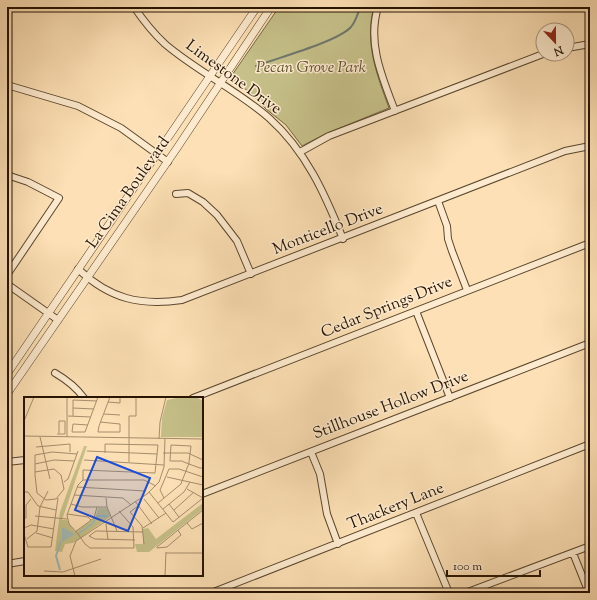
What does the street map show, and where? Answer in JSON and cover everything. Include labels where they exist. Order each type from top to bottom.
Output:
[{"type":"street","name":"Limestone Drive","points":[[134,7],[146,24],[166,44],[210,76],[221,82],[269,118],[284,133],[300,152],[320,186],[342,239]]},
{"type":"street","name":"La Cima Boulevard","points":[[7,374],[258,7]]},
{"type":"street","name":"La Cima Boulevard","points":[[7,394],[168,162],[271,7]]},
{"type":"street","points":[[378,7],[374,43],[380,73],[395,111]]},
{"type":"street","points":[[575,47],[590,44]]},
{"type":"street","points":[[300,152],[329,136],[535,57]]},
{"type":"street","points":[[7,85],[78,106],[121,128],[168,162]]},
{"type":"street","name":"Monticello Drive","points":[[78,269],[87,278],[118,296],[137,301],[167,302],[182,300],[565,151],[590,146]]},
{"type":"street","points":[[7,175],[28,182],[59,198],[7,275]]},
{"type":"street","points":[[176,194],[188,193],[203,202],[217,215],[237,241],[251,274]]},
{"type":"street","points":[[438,201],[447,226],[448,239],[467,290]]},
{"type":"street","name":"Cedar Springs Drive","points":[[196,397],[590,243]]},
{"type":"street","points":[[7,284],[58,320]]},
{"type":"street","points":[[416,311],[450,398]]},
{"type":"street","name":"Stillhouse Hollow Drive","points":[[203,494],[590,343]]},
{"type":"street","points":[[55,373],[72,384],[83,397]]},
{"type":"street","name":"Thackery Lane","points":[[211,593],[590,444]]},
{"type":"street","points":[[311,452],[320,474],[327,514],[338,544]]},
{"type":"street","points":[[7,462],[24,460]]},
{"type":"street","points":[[416,513],[449,593]]},
{"type":"street","points":[[465,593],[590,546]]},
{"type":"street","points":[[573,553],[589,593]]},
{"type":"street","points":[[7,564],[24,561]]},
{"type":"green space","name":"Pecan Grove Park","points":[[279,7],[374,7],[370,33],[371,46],[376,71],[389,108],[325,134],[302,146],[286,125],[266,109],[252,94],[230,78]]},
{"type":"waterway","points":[[256,66],[320,44],[344,33],[351,27],[360,7]]}]
